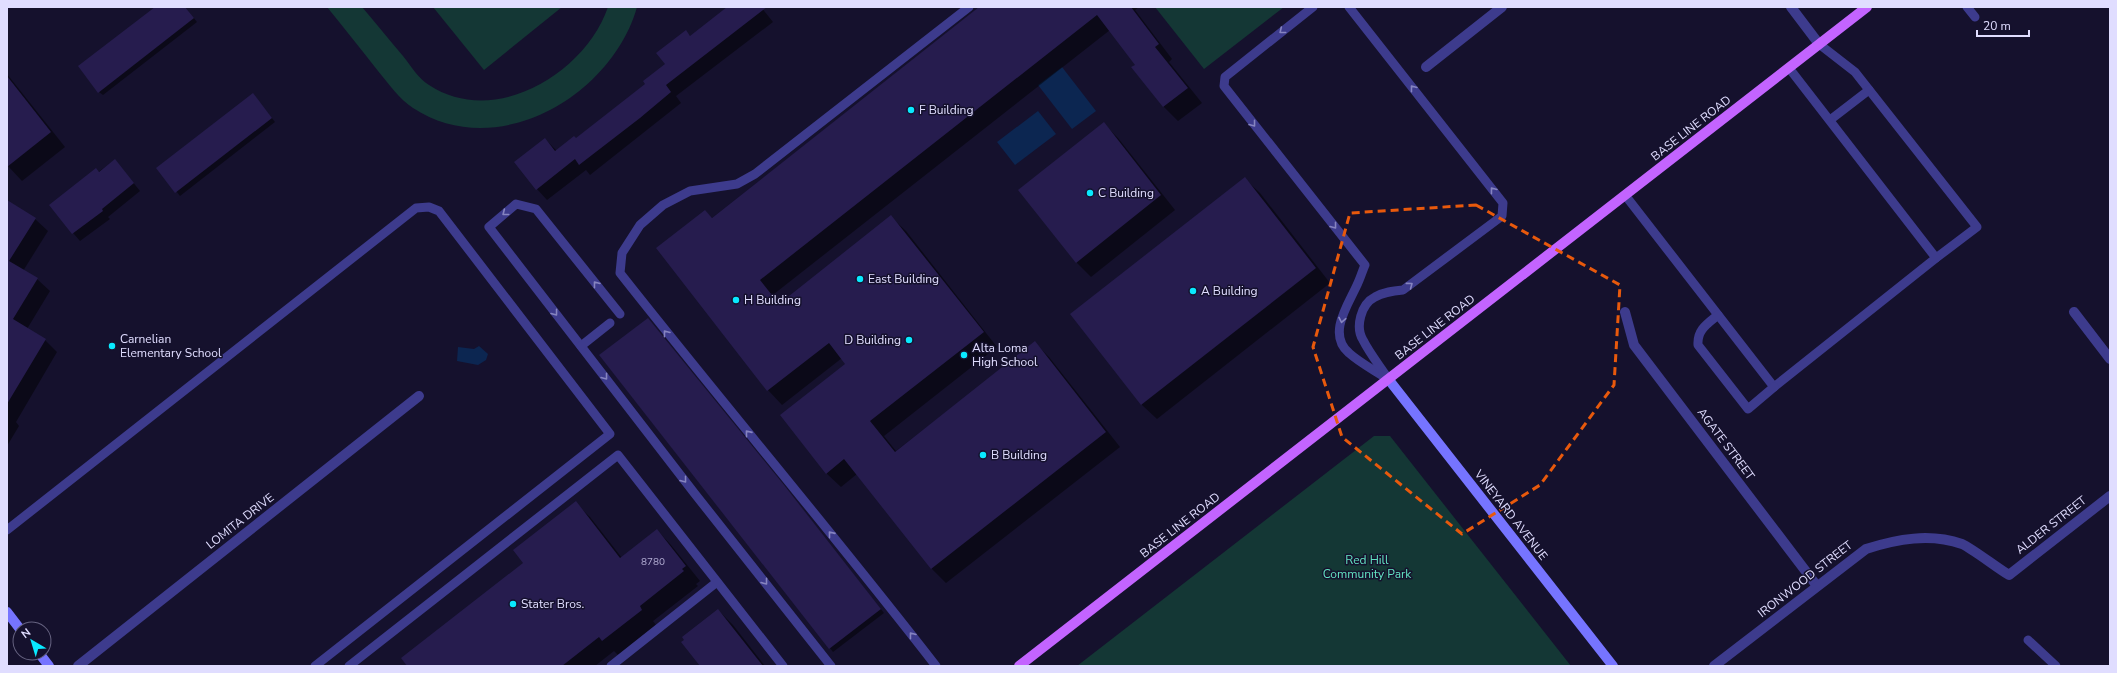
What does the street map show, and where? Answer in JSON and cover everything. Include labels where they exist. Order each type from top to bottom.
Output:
[{"type":"main road","name":"BASE LINE ROAD","points":[[1019,666],[1867,7]]},
{"type":"street","points":[[1426,67],[1502,7]]},
{"type":"street","points":[[1791,7],[1819,44]]},
{"type":"street","name":"AGATE STREET","points":[[1625,312],[1634,345],[1817,586]]},
{"type":"street","points":[[2074,312],[2110,359]]},
{"type":"street","name":"VINEYARD AVENUE","points":[[1388,380],[1613,666]]},
{"type":"street","name":"LOMITA DRIVE","points":[[78,666],[419,396]]},
{"type":"street","name":"ALDER STREET","points":[[2009,575],[2110,496]]},
{"type":"street","name":"IRONWOOD STREET","points":[[1714,666],[1866,549],[1892,541],[1919,538],[1942,539],[1964,545],[2009,575]]},
{"type":"street","points":[[7,612],[14,621]]},
{"type":"lane","points":[[936,666],[872,584],[620,273],[622,253],[640,225],[664,205],[690,191],[737,184],[755,174],[969,7]]},
{"type":"lane","points":[[1312,7],[1225,77],[1224,86],[1365,265],[1358,285],[1345,306],[1341,322],[1340,340],[1349,353],[1388,380]]},
{"type":"lane","points":[[1349,7],[1503,203],[1502,216],[1403,290],[1387,292],[1374,297],[1363,309],[1359,325],[1362,339],[1388,380]]},
{"type":"lane","points":[[1967,7],[1976,17]]},
{"type":"lane","points":[[1718,316],[1705,326],[1698,335],[1698,345],[1748,408],[1977,227],[1850,67],[1819,44]]},
{"type":"lane","points":[[1789,68],[1936,258]]},
{"type":"lane","points":[[1830,120],[1869,90]]},
{"type":"lane","points":[[1625,195],[1774,387]]},
{"type":"lane","points":[[620,314],[536,209],[516,204],[489,227],[832,666]]},
{"type":"lane","points":[[7,530],[416,208],[429,207],[439,212],[610,434],[315,666]]},
{"type":"lane","points":[[581,346],[610,323]]},
{"type":"lane","points":[[349,666],[618,455],[783,666]]},
{"type":"lane","points":[[611,666],[717,582]]},
{"type":"lane","points":[[2028,640],[2056,666]]},
{"type":"highlighted area","points":[[1476,205],[1620,285],[1614,385],[1540,485],[1462,534],[1342,437],[1313,347],[1350,213]]},
{"type":"green space","points":[[327,7],[362,7],[421,79],[429,85],[454,97],[481,100],[508,97],[534,87],[558,72],[579,54],[596,31],[608,7],[637,7],[624,39],[603,68],[577,93],[547,112],[514,124],[480,128],[446,123],[413,108],[390,86]]},
{"type":"green space","points":[[433,7],[562,7],[484,70]]},
{"type":"green space","points":[[1155,7],[1284,7],[1204,69]]},
{"type":"green space","name":"Red Hill Community Park","points":[[1374,436],[1390,436],[1571,666],[1077,666]]},
{"type":"water","points":[[1062,67],[1096,111],[1072,129],[1038,85]]},
{"type":"water","points":[[1038,111],[1056,134],[1015,165],[997,142]]},
{"type":"water","points":[[479,346],[488,354],[486,360],[478,365],[457,361],[458,347],[474,349]]},
{"type":"building","points":[[155,7],[185,7],[194,18],[98,93],[78,66]]},
{"type":"building","points":[[727,7],[767,7],[666,85],[671,92],[640,118],[579,165],[575,159],[536,190],[514,162],[545,138],[555,151],[574,136],[576,138],[645,84],[643,81],[665,64],[656,53],[686,30],[690,36]]},
{"type":"building","points":[[979,7],[1131,7],[1159,44],[1155,47],[1188,88],[1163,107],[1131,67],[1135,65],[1097,15],[760,280],[779,304],[891,215],[984,332],[870,421],[895,452],[1035,341],[1106,432],[931,569],[844,459],[826,474],[780,415],[845,364],[829,343],[767,391],[656,248],[705,210],[712,218]]},
{"type":"building","points":[[7,76],[51,132],[7,167]]},
{"type":"building","points":[[253,93],[272,118],[175,193],[156,168]]},
{"type":"building","name":"C Building","points":[[1104,122],[1161,195],[1076,263],[1018,190]]},
{"type":"building","points":[[115,159],[134,183],[102,209],[103,211],[72,234],[49,205],[96,168],[99,172]]},
{"type":"building","name":"A Building","points":[[1245,177],[1316,268],[1141,405],[1070,314]]},
{"type":"building","points":[[7,200],[36,218],[9,261],[38,278],[13,319],[46,339],[7,404]]},
{"type":"building","points":[[648,318],[784,485],[881,609],[829,649],[599,355]]},
{"type":"building","points":[[576,501],[620,558],[657,529],[686,566],[682,569],[684,571],[640,606],[642,610],[602,641],[599,637],[562,666],[407,666],[401,658],[523,563],[513,550]]},
{"type":"building","points":[[718,609],[763,666],[700,666],[681,642],[684,640],[682,637]]},
{"type":"place","name":"F Building","points":[[911,110]]},
{"type":"place","name":"C Building","points":[[1090,193]]},
{"type":"place","name":"East Building","points":[[860,279]]},
{"type":"place","name":"A Building","points":[[1193,291]]},
{"type":"place","name":"H Building","points":[[736,300]]},
{"type":"place","name":"D Building","points":[[909,340]]},
{"type":"place","name":"Carnelian Elementary School","points":[[112,346]]},
{"type":"place","name":"Alta Loma High School","points":[[964,355]]},
{"type":"place","name":"B Building","points":[[983,455]]},
{"type":"place","name":"Stater Bros.","points":[[513,604]]}]
